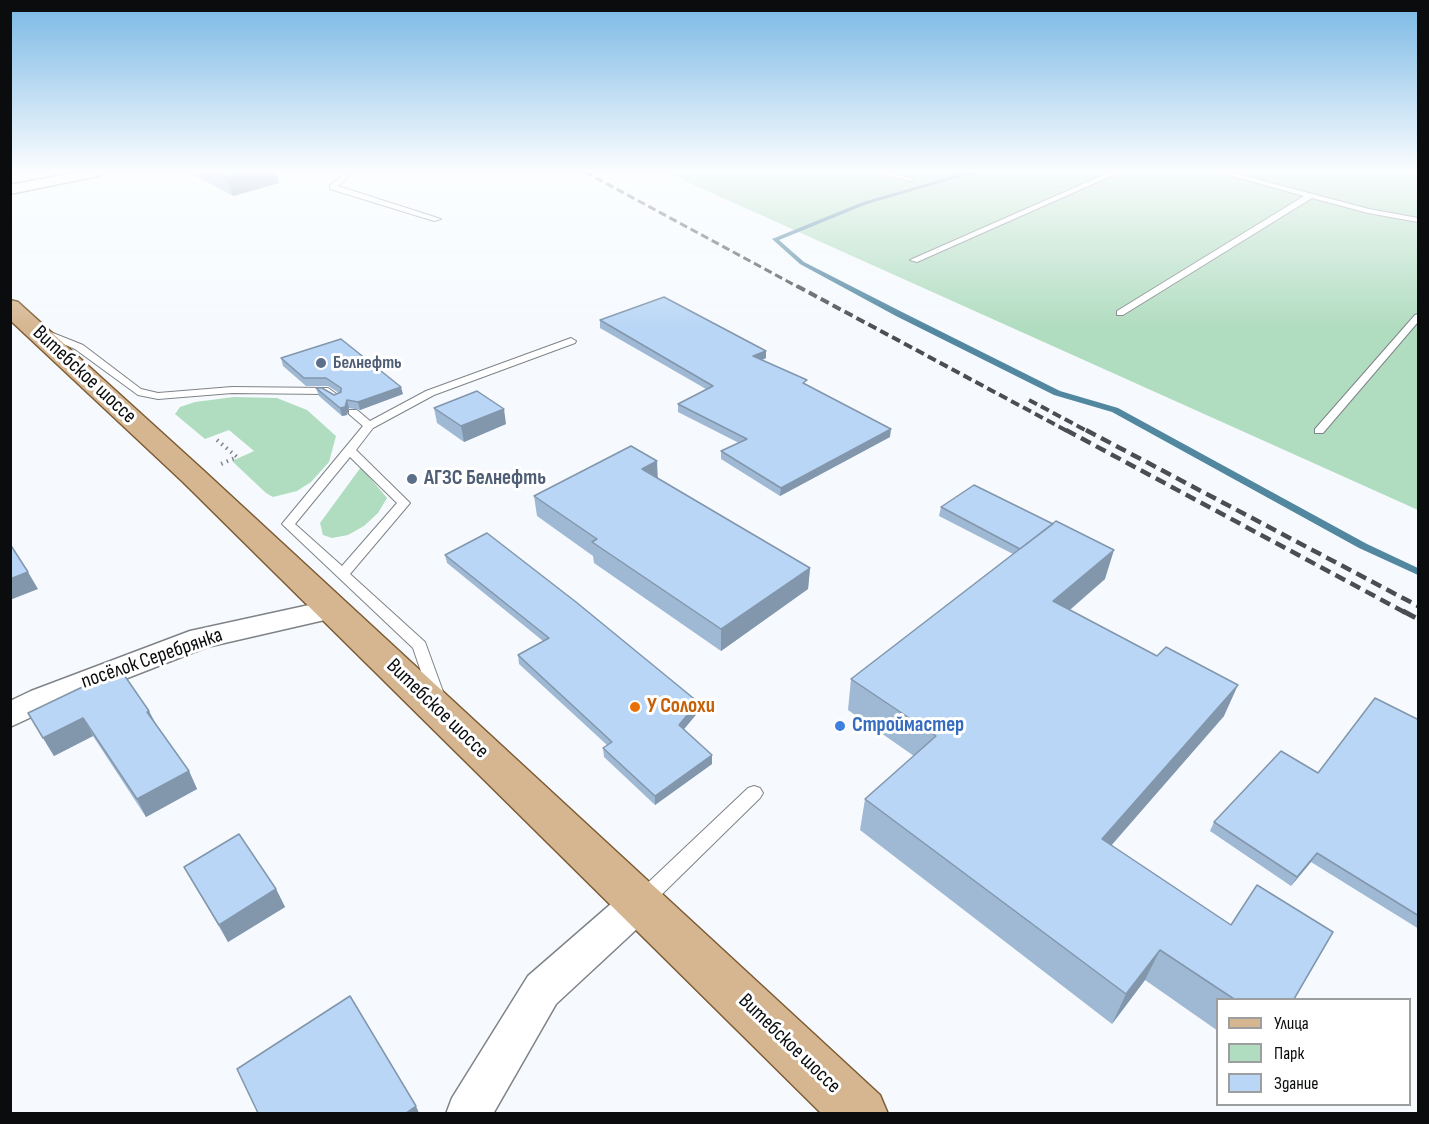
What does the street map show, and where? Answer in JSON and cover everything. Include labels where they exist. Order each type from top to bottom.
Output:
[{"type":"main road","name":"Витебское шоссе","points":[[23,318],[337,591],[443,714],[861,1113]]},
{"type":"street","name":"посёлок Серебрянка","points":[[10,715],[42,699],[200,638],[337,591]]},
{"type":"street","points":[[468,1113],[542,990],[640,902]]},
{"type":"lane","points":[[914,260],[996,224]]},
{"type":"lane","points":[[1120,313],[1264,224]]},
{"type":"lane","points":[[1319,431],[1419,317]]},
{"type":"lane","points":[[23,318],[79,347],[138,392],[158,396],[232,390],[328,391],[337,398]]},
{"type":"lane","points":[[349,450],[404,502],[337,591],[288,524],[349,450],[369,426],[430,393],[571,341]]},
{"type":"lane","points":[[353,412],[369,426]]},
{"type":"lane","points":[[640,902],[754,793]]},
{"type":"green space","points":[[782,224],[1418,224],[1418,510]]},
{"type":"green space","points":[[234,397],[277,398],[307,410],[336,436],[329,462],[311,482],[297,491],[273,497],[232,461],[254,451],[229,430],[205,439],[175,414],[180,407],[195,402]]},
{"type":"green space","points":[[361,467],[387,498],[378,513],[364,526],[348,535],[332,538],[323,535],[320,523]]},
{"type":"building","points":[[664,297],[766,351],[753,356],[807,380],[803,383],[891,429],[781,488],[721,451],[747,439],[678,404],[713,386],[600,320]]},
{"type":"building","points":[[341,339],[401,387],[358,402],[347,400],[345,407],[340,408],[316,388],[322,388],[334,395],[341,392],[341,388],[326,378],[304,378],[281,358]]},
{"type":"building","points":[[477,391],[504,409],[461,426],[434,408]]},
{"type":"building","points":[[631,446],[657,461],[642,469],[810,568],[721,629],[592,542],[597,539],[534,496]]},
{"type":"building","points":[[974,485],[1053,524],[1020,549],[941,507]]},
{"type":"building","points":[[1056,521],[1114,550],[1053,601],[1157,656],[1166,647],[1238,685],[1102,839],[1231,925],[1257,885],[1333,932],[1295,998],[1232,998],[1160,950],[1126,994],[865,799],[936,736],[851,679]]},
{"type":"building","points":[[487,533],[698,702],[679,725],[712,755],[655,796],[603,748],[612,742],[518,655],[549,638],[445,555]]},
{"type":"building","points":[[10,544],[28,572],[10,579]]},
{"type":"building","points":[[120,669],[189,771],[137,799],[83,718],[43,738],[28,713]]},
{"type":"building","points":[[1375,698],[1419,720],[1419,916],[1317,853],[1297,877],[1214,822],[1281,751],[1318,773]]},
{"type":"building","points":[[239,834],[276,889],[219,925],[184,867]]},
{"type":"building","points":[[350,996],[416,1106],[406,1113],[258,1113],[237,1069]]},
{"type":"waterway","points":[[811,224],[775,239],[802,263],[899,314],[1057,393],[1115,410],[1363,546],[1418,572]]},
{"type":"railway","points":[[682,224],[800,288]]},
{"type":"railway","points":[[797,286],[1069,432]]},
{"type":"railway","points":[[1029,400],[1089,432]]},
{"type":"railway","points":[[1066,430],[1406,613]]},
{"type":"railway","points":[[1086,430],[1418,606]]},
{"type":"railway","points":[[1403,611],[1418,619]]},
{"type":"place","name":"Белнефть","points":[[321,363]]},
{"type":"place","name":"АГЗС Белнефть","points":[[412,479]]},
{"type":"place","name":"У Солохи","points":[[635,707]]},
{"type":"place","name":"Строймастер","points":[[840,726]]}]
